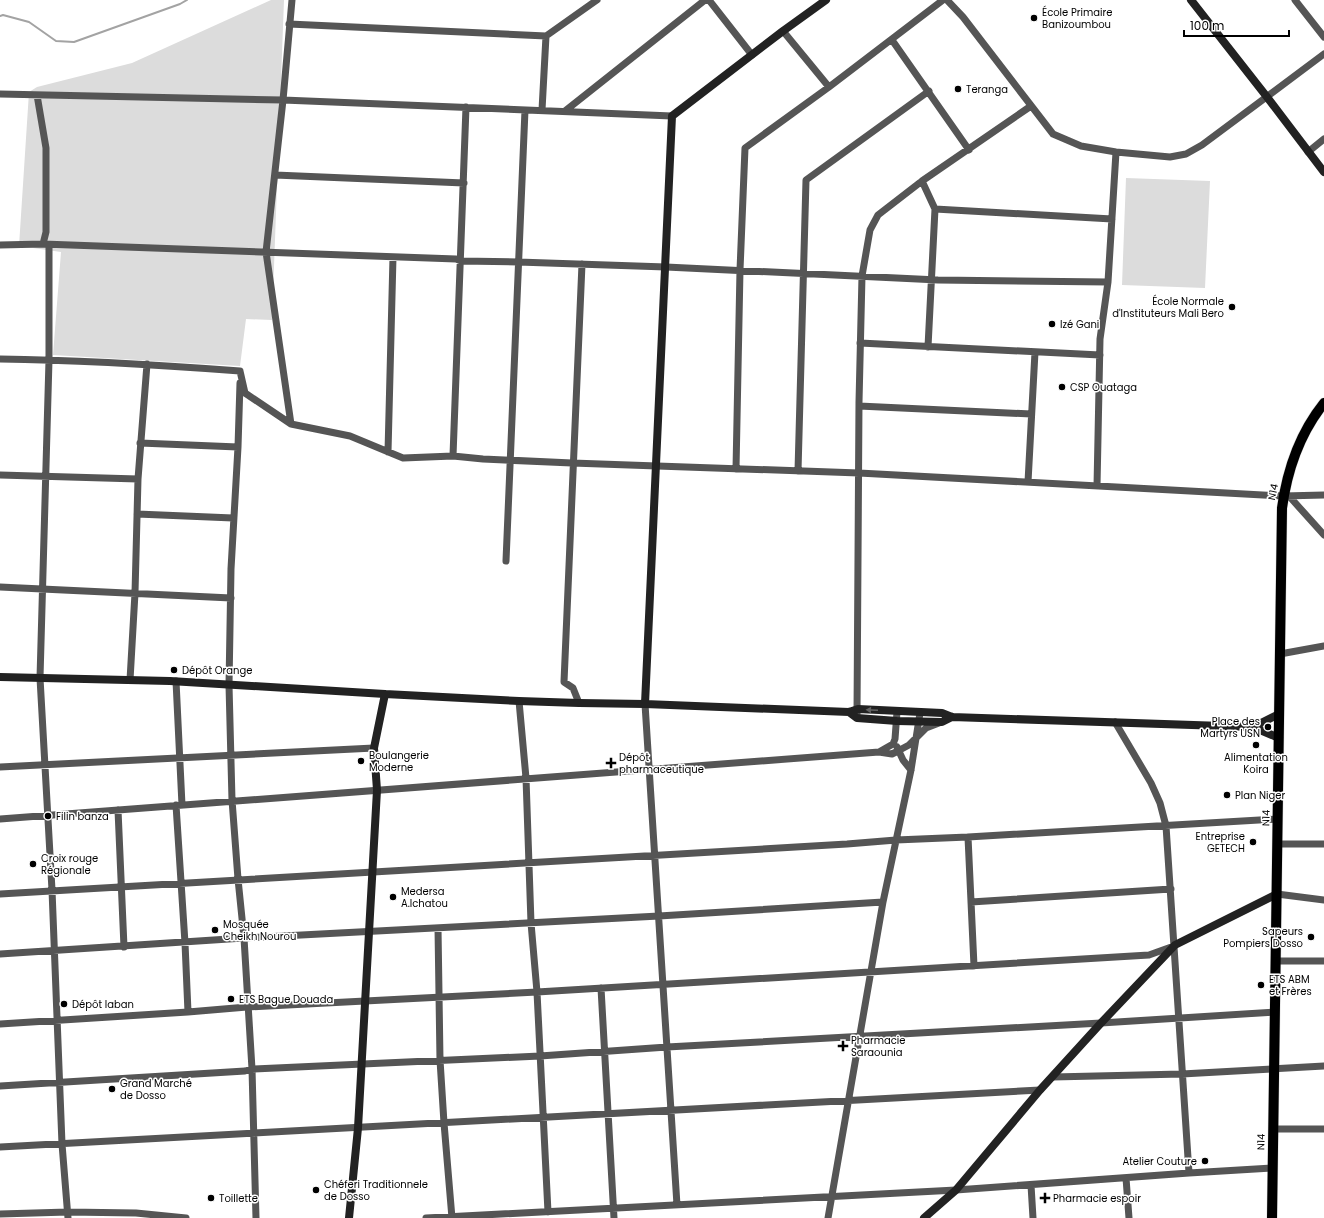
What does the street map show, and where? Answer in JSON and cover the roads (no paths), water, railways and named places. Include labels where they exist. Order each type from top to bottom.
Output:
[{"type":"main road","name":"N14","points":[[1272,1218],[1282,508],[1294,456],[1301,439],[1324,403]]},
{"type":"street","points":[[290,424],[266,252],[283,100],[292,0]]},
{"type":"street","points":[[289,24],[546,36],[597,0]]},
{"type":"street","points":[[565,111],[705,0]]},
{"type":"street","points":[[709,0],[752,55]]},
{"type":"street","points":[[0,94],[283,100],[672,116],[826,0]]},
{"type":"street","points":[[736,469],[740,270],[745,148],[892,40],[943,0]]},
{"type":"street","points":[[947,0],[963,17],[1053,134],[1081,146],[1116,152],[1170,157],[1186,154],[1202,145],[1324,54]]},
{"type":"street","points":[[954,8],[955,0]]},
{"type":"street","points":[[1191,0],[1324,172]]},
{"type":"street","points":[[1295,0],[1324,37]]},
{"type":"street","points":[[783,31],[829,87]]},
{"type":"street","points":[[542,110],[546,36]]},
{"type":"street","points":[[892,40],[969,150]]},
{"type":"street","points":[[798,471],[806,180],[929,91]]},
{"type":"street","points":[[37,95],[46,148],[46,245],[49,360],[40,678],[49,815],[62,1144],[68,1215]]},
{"type":"street","points":[[857,718],[860,343],[862,276],[870,230],[878,215],[922,181],[1031,106]]},
{"type":"street","points":[[453,456],[466,107]]},
{"type":"street","points":[[506,561],[525,110]]},
{"type":"street","points":[[672,116],[645,704],[677,1205]]},
{"type":"street","points":[[1308,152],[1324,139]]},
{"type":"street","points":[[1097,486],[1100,339],[1108,282],[1116,152]]},
{"type":"street","points":[[275,175],[464,183]]},
{"type":"street","points":[[922,181],[935,209],[928,347]]},
{"type":"street","points":[[935,209],[1112,219]]},
{"type":"street","points":[[0,245],[46,245],[456,259],[461,261],[666,267],[932,280],[1108,282]]},
{"type":"street","points":[[388,452],[393,257]]},
{"type":"street","points":[[578,703],[573,688],[564,682],[572,463],[582,264]]},
{"type":"street","points":[[860,343],[1100,355]]},
{"type":"street","points":[[1028,482],[1035,352]]},
{"type":"street","points":[[0,359],[147,364],[240,371]]},
{"type":"street","points":[[130,680],[136,593],[138,479],[147,364]]},
{"type":"street","points":[[240,371],[245,393],[290,424],[350,436],[403,458],[453,456],[483,459],[656,467],[859,473],[1286,496],[1323,495]]},
{"type":"street","points":[[240,371],[238,447],[231,569],[229,685],[232,800],[244,938],[247,1007],[252,1069],[256,1218]]},
{"type":"street","points":[[859,406],[1031,414]]},
{"type":"street","points":[[140,443],[238,447]]},
{"type":"street","points":[[0,475],[138,479]]},
{"type":"street","points":[[1286,496],[1324,535]]},
{"type":"street","points":[[137,514],[233,518]]},
{"type":"street","points":[[0,587],[231,598]]},
{"type":"street","points":[[1280,654],[1324,646]]},
{"type":"street","points":[[0,677],[176,681],[519,701],[849,712],[858,709],[942,713],[952,717],[1253,727],[1279,738]]},
{"type":"street","points":[[176,681],[181,884],[188,1012]]},
{"type":"street","points":[[349,1218],[358,1128],[377,790],[374,748],[385,694]]},
{"type":"street","points":[[519,701],[526,778],[531,923],[537,992],[548,1212]]},
{"type":"street","points":[[849,712],[857,718],[942,722]]},
{"type":"street","points":[[898,712],[895,752],[902,758],[911,770]]},
{"type":"street","points":[[828,1218],[850,1100],[883,902],[911,770],[920,722],[920,712]]},
{"type":"street","points":[[1253,727],[1279,714]]},
{"type":"street","points":[[0,818],[526,778],[895,752],[909,745],[926,728],[952,717]]},
{"type":"street","points":[[1115,722],[1151,783],[1160,803],[1166,826],[1189,1173]]},
{"type":"street","points":[[879,752],[893,744],[895,739]]},
{"type":"street","points":[[0,767],[231,754],[374,748]]},
{"type":"street","points":[[118,810],[124,947]]},
{"type":"street","points":[[0,894],[655,856],[896,840],[1278,819]]},
{"type":"street","points":[[968,837],[974,966]]},
{"type":"street","points":[[1277,844],[1324,844]]},
{"type":"street","points":[[971,902],[1171,889]]},
{"type":"street","points":[[0,1024],[247,1007],[439,998],[1150,955],[1175,945],[1276,894],[1324,900]]},
{"type":"street","points":[[0,954],[244,938],[659,916],[883,902]]},
{"type":"street","points":[[438,928],[440,1060],[452,1217]]},
{"type":"street","points":[[924,1218],[956,1190],[1040,1090],[1175,945]]},
{"type":"street","points":[[1276,961],[1324,961]]},
{"type":"street","points":[[601,988],[614,1218]]},
{"type":"street","points":[[0,1086],[245,1071],[252,1069],[540,1056],[667,1047],[1275,1012]]},
{"type":"street","points":[[1053,1077],[1182,1074],[1324,1066]]},
{"type":"street","points":[[0,1147],[1040,1090]]},
{"type":"street","points":[[1273,1128],[1324,1128]]},
{"type":"street","points":[[426,1218],[956,1190],[1273,1168]]},
{"type":"street","points":[[1126,1178],[1129,1218]]},
{"type":"street","points":[[1031,1185],[1033,1218]]},
{"type":"street","points":[[0,1214],[68,1215],[136,1213],[186,1218]]},
{"type":"waterway","points":[[0,16],[3,15],[29,22],[56,41],[74,42],[180,4],[187,0]]},
{"type":"place","name":"École Primaire Banizoumbou","points":[[1034,18]]},
{"type":"place","name":"Teranga","points":[[958,89]]},
{"type":"place","name":"École Normale d'Instituteurs Mali Bero","points":[[1232,307]]},
{"type":"place","name":"Izé Gani","points":[[1052,324]]},
{"type":"place","name":"CSP Ouataga","points":[[1062,387]]},
{"type":"place","name":"Dépôt Orange","points":[[174,670]]},
{"type":"place","name":"Place des Martyrs USN","points":[[1268,727]]},
{"type":"place","name":"Alimentation Koira","points":[[1256,745]]},
{"type":"place","name":"Boulangerie Moderne","points":[[361,761]]},
{"type":"place","name":"Dépôt pharmaceutique","points":[[611,763]]},
{"type":"place","name":"Plan Niger","points":[[1227,795]]},
{"type":"place","name":"Filin banza","points":[[48,816]]},
{"type":"place","name":"Entreprise GETECH","points":[[1253,842]]},
{"type":"place","name":"Croix rouge Régionale","points":[[33,864]]},
{"type":"place","name":"Medersa A.Ichatou","points":[[393,897]]},
{"type":"place","name":"Mosquée Cheikh Nourou","points":[[215,930]]},
{"type":"place","name":"Sapeurs Pompiers Dosso","points":[[1311,937]]},
{"type":"place","name":"ETS ABM et Frères","points":[[1261,985]]},
{"type":"place","name":"ETS Bague Douada","points":[[231,999]]},
{"type":"place","name":"Dépôt laban","points":[[64,1004]]},
{"type":"place","name":"Pharmacie Saraounia","points":[[843,1046]]},
{"type":"place","name":"Grand Marché de Dosso","points":[[112,1089]]},
{"type":"place","name":"Atelier Couture","points":[[1205,1161]]},
{"type":"place","name":"Chéferi Traditionnele de Dosso","points":[[316,1190]]},
{"type":"place","name":"Toillette","points":[[211,1198]]},
{"type":"place","name":"Pharmacie espoir","points":[[1045,1198]]}]
